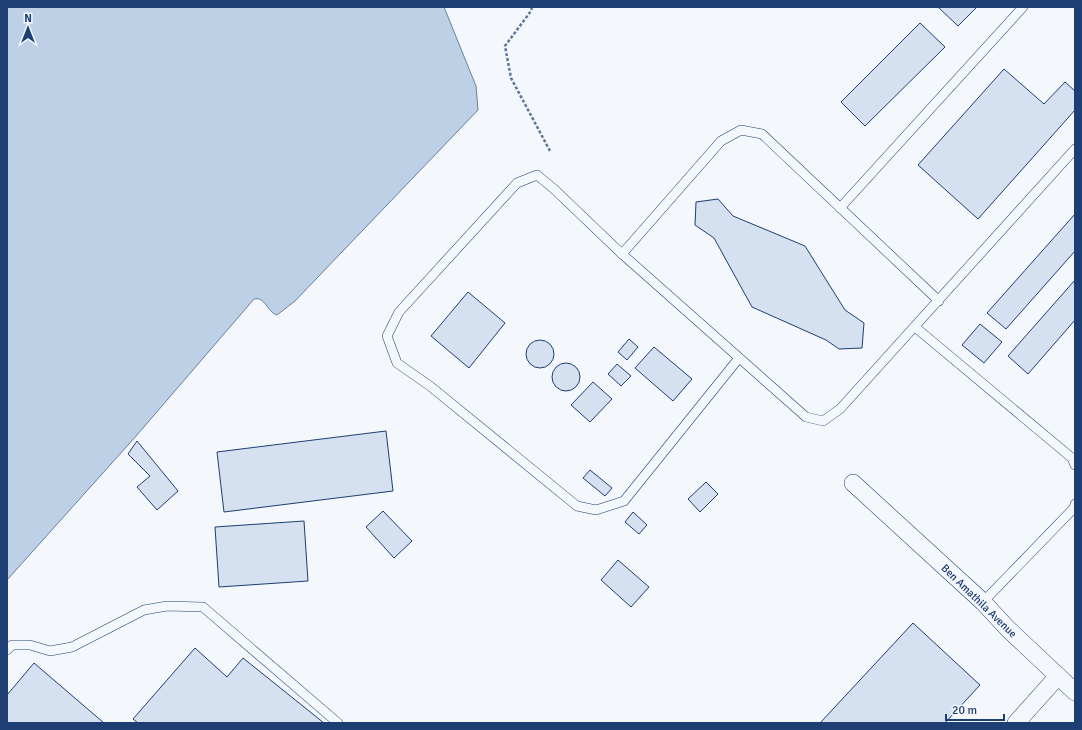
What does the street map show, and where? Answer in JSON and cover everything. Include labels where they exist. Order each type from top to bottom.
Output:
[{"type":"street","name":"Ben Amathila Avenue","points":[[853,483],[983,602],[1008,629],[1075,692]]},
{"type":"street","points":[[1016,723],[1058,676]]},
{"type":"lane","points":[[840,208],[1023,7]]},
{"type":"lane","points":[[622,254],[721,141],[741,130],[762,134],[938,301]]},
{"type":"lane","points":[[739,358],[624,501],[596,510],[577,506],[430,386],[397,363],[388,336],[399,312],[517,183],[537,175],[554,189],[622,254],[806,417],[824,421],[840,410],[1075,149]]},
{"type":"lane","points":[[915,327],[1072,458],[1075,465]]},
{"type":"lane","points":[[983,602],[1074,508],[1075,504]]},
{"type":"lane","points":[[7,650],[12,645],[30,645],[50,651],[72,647],[144,610],[167,606],[203,607],[338,723]]},
{"type":"path","points":[[532,7],[531,11],[506,46],[511,78],[550,150]]},
{"type":"water","points":[[7,7],[444,7],[476,86],[478,110],[295,301],[277,315],[261,300],[254,299],[137,435],[7,580]]},
{"type":"building","points":[[938,7],[977,7],[958,26]]},
{"type":"building","points":[[920,23],[945,47],[865,126],[841,102]]},
{"type":"building","points":[[1004,69],[1044,104],[1065,82],[1075,91],[1075,110],[978,219],[918,165]]},
{"type":"building","points":[[718,199],[733,216],[805,246],[845,310],[864,323],[862,348],[839,349],[826,340],[752,307],[714,238],[695,225],[696,202]]},
{"type":"building","points":[[1075,214],[1075,251],[1006,329],[987,313]]},
{"type":"building","points":[[1075,280],[1075,320],[1028,374],[1008,356]]},
{"type":"building","points":[[468,292],[505,323],[469,368],[431,336]]},
{"type":"building","points":[[980,324],[1002,342],[984,363],[962,345]]},
{"type":"building","points":[[629,339],[638,347],[627,360],[618,352]]},
{"type":"building","points":[[540,340],[550,344],[554,354],[550,364],[540,368],[530,364],[526,354],[530,344]]},
{"type":"building","points":[[654,347],[692,379],[673,401],[635,368]]},
{"type":"building","points":[[566,363],[576,367],[580,377],[576,387],[566,391],[556,387],[552,377],[556,367]]},
{"type":"building","points":[[617,364],[631,376],[621,386],[608,374]]},
{"type":"building","points":[[593,382],[612,399],[590,422],[571,405]]},
{"type":"building","points":[[386,431],[393,491],[224,512],[217,452]]},
{"type":"building","points":[[137,441],[178,491],[157,510],[137,487],[150,476],[128,454]]},
{"type":"building","points":[[590,470],[612,488],[605,496],[583,478]]},
{"type":"building","points":[[706,482],[718,494],[700,512],[688,499]]},
{"type":"building","points":[[383,511],[412,541],[394,558],[366,527]]},
{"type":"building","points":[[633,512],[647,525],[639,534],[625,522]]},
{"type":"building","points":[[304,521],[308,581],[219,587],[215,527]]},
{"type":"building","points":[[618,560],[649,587],[631,607],[601,580]]},
{"type":"building","points":[[913,623],[980,685],[945,723],[820,723]]},
{"type":"building","points":[[195,648],[227,677],[243,658],[324,723],[138,723],[133,719]]},
{"type":"building","points":[[34,663],[104,723],[7,723],[7,695]]}]
